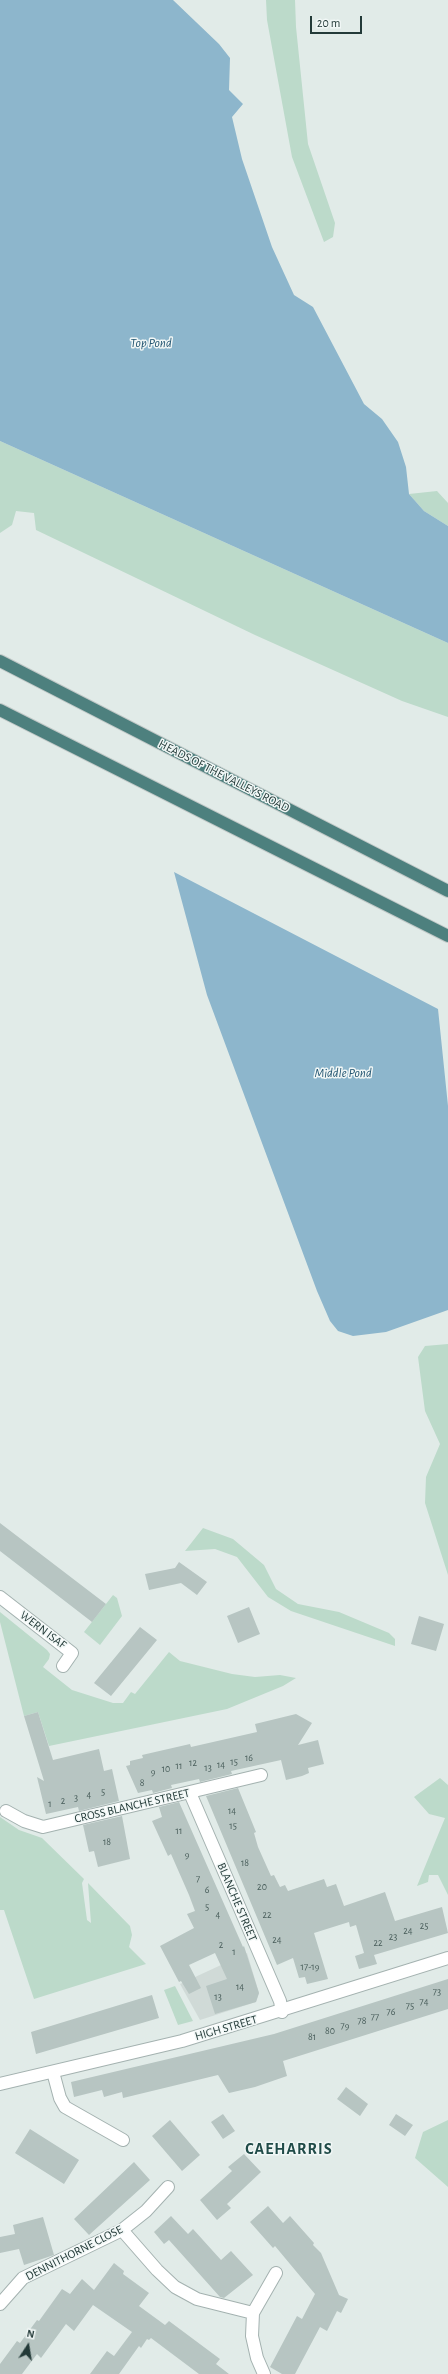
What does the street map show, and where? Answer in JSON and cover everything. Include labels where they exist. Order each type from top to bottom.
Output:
[{"type":"highway","name":"HEADS OF THE VALLEYS ROAD","points":[[0,661],[448,891]]},
{"type":"highway","points":[[0,710],[448,936]]},
{"type":"street","name":"WERN ISAF","points":[[0,1597],[72,1653],[63,1666]]},
{"type":"street","name":"CROSS BLANCHE STREET","points":[[6,1811],[30,1824],[43,1827],[260,1775]]},
{"type":"street","name":"BLANCHE STREET","points":[[190,1793],[280,2001],[282,2012]]},
{"type":"street","name":"HIGH STREET","points":[[0,2084],[182,2041],[282,2012],[448,1958]]},
{"type":"street","points":[[53,2072],[60,2098],[65,2107],[123,2140]]},
{"type":"street","name":"DENNITHORNE CLOSE","points":[[0,2304],[23,2278],[122,2230],[146,2211],[168,2187]]},
{"type":"street","points":[[122,2230],[157,2270],[175,2287],[197,2299],[253,2313]]},
{"type":"street","points":[[264,2374],[252,2336],[253,2313],[276,2274]]},
{"type":"shaded area","points":[[247,1953],[259,1993],[256,2002],[200,2020],[180,1984]]},
{"type":"green space","points":[[266,0],[295,0],[296,27],[308,144],[335,223],[333,237],[324,242],[292,157],[267,20]]},
{"type":"green space","points":[[0,441],[448,643],[448,717],[402,701],[255,635],[36,530],[34,513],[16,511],[12,525],[0,533]]},
{"type":"green space","points":[[437,491],[448,503],[448,526],[424,511],[409,494]]},
{"type":"green space","points":[[448,1344],[448,1575],[425,1503],[426,1477],[440,1444],[425,1411],[418,1357],[425,1346]]},
{"type":"green space","points":[[203,1528],[233,1539],[264,1565],[276,1589],[298,1604],[339,1612],[389,1633],[395,1639],[395,1646],[291,1611],[268,1597],[237,1557],[215,1549],[185,1551]]},
{"type":"green space","points":[[113,1595],[117,1598],[122,1616],[100,1645],[84,1632]]},
{"type":"green space","points":[[0,1612],[47,1650],[50,1654],[49,1659],[43,1667],[72,1690],[113,1703],[123,1703],[131,1692],[135,1694],[169,1652],[180,1661],[232,1674],[255,1677],[280,1675],[296,1678],[283,1686],[227,1709],[49,1746],[38,1712],[24,1716],[0,1622]]},
{"type":"green space","points":[[440,1778],[448,1785],[448,1895],[438,1875],[429,1875],[428,1882],[417,1886],[445,1818],[429,1814],[414,1797]]},
{"type":"green space","points":[[0,1817],[19,1830],[42,1838],[84,1879],[82,1883],[87,1920],[91,1923],[88,1883],[130,1926],[132,1935],[129,1947],[146,1964],[34,1999],[4,1910],[0,1910]]},
{"type":"green space","points":[[175,1986],[193,2021],[178,2025],[164,1990]]},
{"type":"green space","points":[[448,2120],[448,2187],[415,2158],[423,2132]]},
{"type":"water","name":"Top Pond","points":[[0,0],[173,0],[219,44],[230,58],[229,90],[243,104],[232,117],[242,159],[272,247],[294,295],[313,307],[364,404],[382,419],[398,442],[406,467],[409,494],[424,511],[448,526],[448,643],[0,441]]},
{"type":"water","name":"Middle Pond","points":[[174,872],[438,1009],[448,1106],[448,1310],[386,1332],[353,1336],[338,1331],[330,1321],[317,1291],[207,995]]},
{"type":"building","points":[[0,1523],[106,1604],[92,1622],[0,1551]]},
{"type":"building","points":[[179,1562],[207,1582],[197,1595],[181,1583],[149,1590],[145,1574],[175,1568]]},
{"type":"building","points":[[249,1607],[260,1634],[238,1643],[227,1616]]},
{"type":"building","points":[[419,1616],[444,1624],[436,1651],[411,1644]]},
{"type":"building","points":[[140,1627],[157,1640],[111,1696],[94,1683]]},
{"type":"building","points":[[38,1712],[53,1760],[99,1749],[104,1771],[112,1769],[119,1801],[79,1811],[78,1807],[46,1814],[37,1777],[44,1781],[24,1716]]},
{"type":"building","points":[[296,1714],[312,1723],[298,1745],[318,1740],[324,1764],[308,1768],[309,1773],[302,1776],[286,1780],[281,1760],[231,1771],[232,1774],[200,1782],[199,1779],[171,1785],[172,1788],[153,1793],[152,1790],[138,1793],[126,1766],[130,1765],[130,1761],[143,1758],[142,1755],[190,1744],[191,1747],[257,1732],[255,1724]]},
{"type":"building","points":[[238,1788],[256,1832],[254,1833],[258,1847],[271,1876],[274,1875],[280,1887],[285,1885],[288,1891],[324,1879],[327,1887],[336,1884],[344,1906],[385,1892],[395,1921],[442,1907],[448,1933],[374,1955],[377,1964],[359,1969],[355,1956],[364,1953],[356,1925],[350,1927],[349,1922],[314,1933],[328,1979],[307,1984],[305,1977],[299,1978],[293,1958],[277,1965],[206,1796]]},
{"type":"building","points":[[179,1802],[243,1947],[244,1946],[259,1993],[256,2002],[215,2014],[206,1986],[227,1979],[215,1953],[189,1965],[201,1988],[189,1994],[181,1981],[179,1982],[160,1946],[194,1928],[187,1914],[195,1911],[189,1895],[171,1854],[168,1856],[152,1821],[162,1817],[159,1807]]},
{"type":"building","points":[[122,1816],[130,1859],[98,1867],[94,1851],[89,1852],[83,1825]]},
{"type":"building","points":[[448,1979],[448,2009],[283,2061],[287,2076],[255,2087],[229,2093],[218,2075],[123,2098],[122,2092],[104,2097],[102,2090],[74,2097],[71,2082],[274,2034]]},
{"type":"building","points":[[152,1995],[159,2018],[36,2054],[31,2032]]},
{"type":"building","points":[[346,2087],[368,2104],[360,2116],[337,2099]]},
{"type":"building","points":[[223,2114],[235,2131],[223,2139],[211,2122]]},
{"type":"building","points":[[396,2114],[413,2125],[405,2136],[389,2125]]},
{"type":"building","points":[[170,2120],[200,2155],[182,2171],[152,2136]]},
{"type":"building","points":[[30,2129],[79,2160],[64,2184],[15,2153]]},
{"type":"building","points":[[244,2154],[261,2172],[227,2204],[231,2208],[217,2220],[200,2200],[232,2171],[228,2167]]},
{"type":"building","points":[[134,2162],[150,2180],[89,2235],[74,2219]]},
{"type":"building","points":[[268,2206],[283,2223],[290,2216],[314,2243],[313,2245],[321,2253],[339,2295],[348,2299],[341,2313],[337,2311],[327,2331],[320,2327],[295,2374],[282,2374],[270,2367],[297,2316],[302,2319],[315,2294],[275,2246],[273,2248],[250,2222]]},
{"type":"building","points":[[171,2216],[188,2234],[193,2229],[221,2260],[231,2251],[253,2275],[224,2298],[220,2297],[169,2240],[164,2244],[154,2232]]},
{"type":"building","points":[[43,2217],[54,2255],[24,2265],[19,2249],[0,2253],[0,2237],[15,2234],[13,2225]]},
{"type":"building","points":[[114,2263],[124,2271],[123,2274],[149,2293],[139,2306],[165,2325],[169,2321],[220,2359],[216,2364],[229,2374],[199,2374],[151,2338],[149,2340],[147,2339],[141,2348],[139,2346],[119,2374],[90,2374],[107,2351],[114,2356],[132,2332],[93,2305],[74,2331],[66,2324],[41,2358],[37,2354],[22,2374],[0,2374],[0,2364],[17,2341],[20,2343],[37,2320],[39,2321],[62,2289],[70,2294],[82,2279],[94,2290]]},
{"type":"district","name":"CAEHARRIS","points":[[289,2149]]}]
